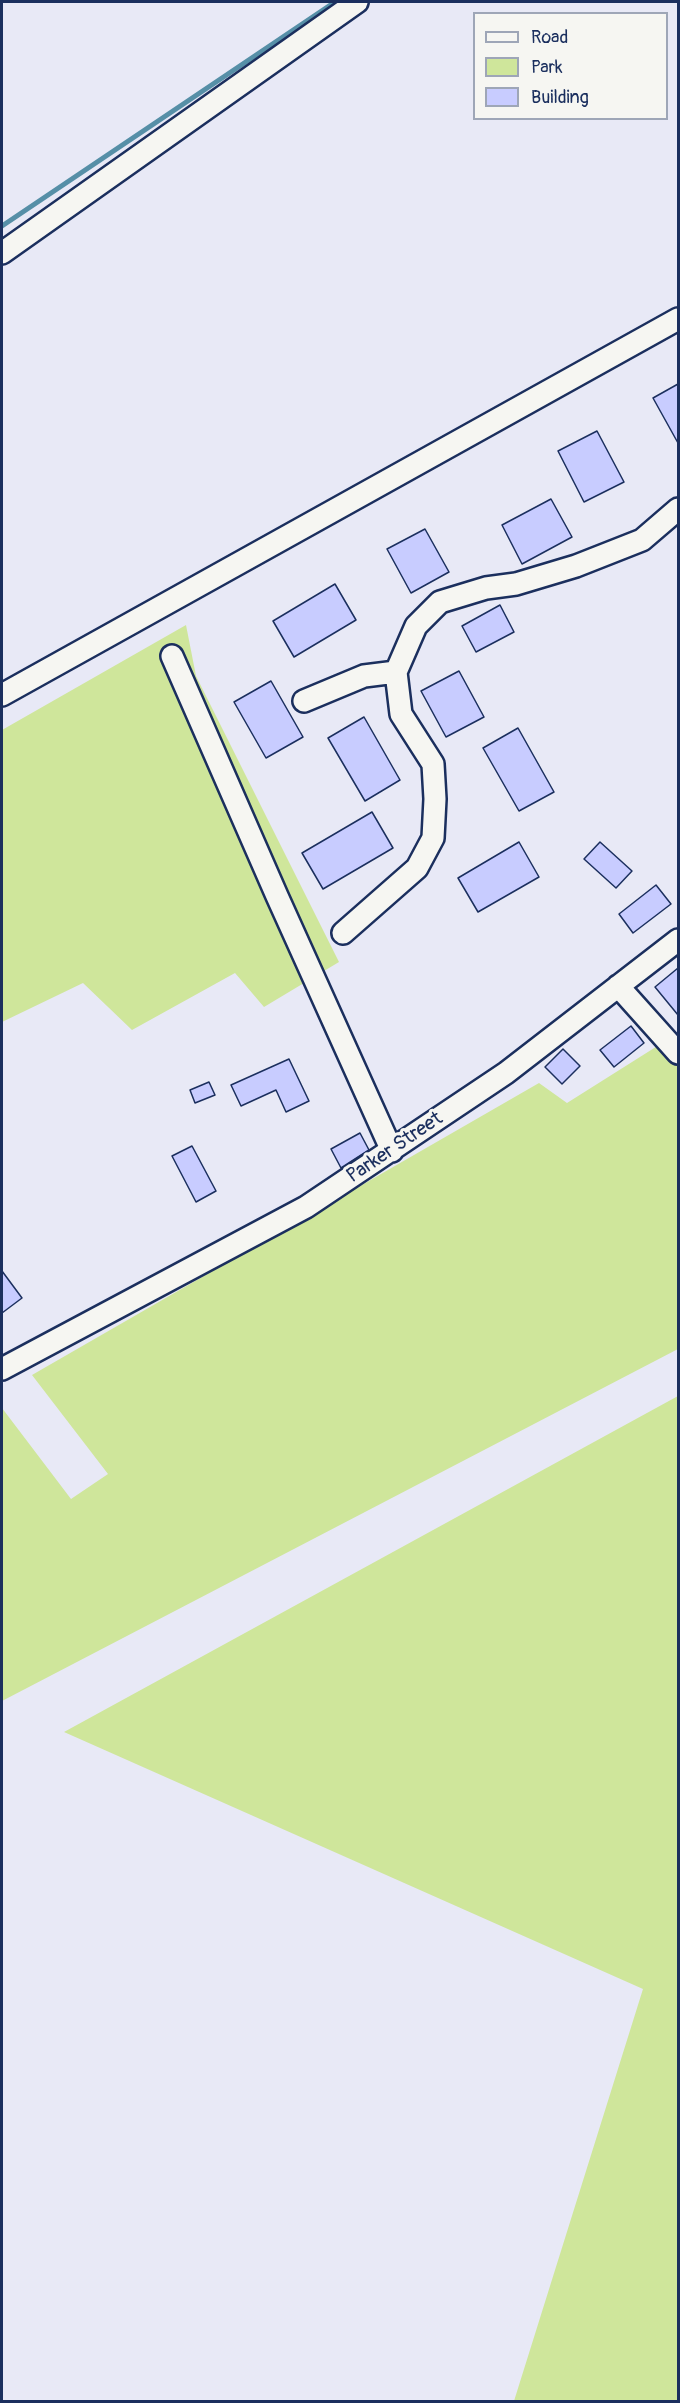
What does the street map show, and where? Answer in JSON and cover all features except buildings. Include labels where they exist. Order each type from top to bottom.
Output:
[{"type":"street","points":[[2,253],[357,2]]},
{"type":"street","points":[[2,695],[678,319]]},
{"type":"street","points":[[343,933],[417,868],[433,838],[435,799],[433,764],[401,714],[396,672],[416,626],[440,602],[486,588],[516,584],[576,566],[642,540],[678,509]]},
{"type":"street","points":[[172,656],[392,1151]]},
{"type":"street","points":[[304,701],[364,676],[396,672]]},
{"type":"street","name":"Parker Street","points":[[2,1370],[269,1228],[392,1151],[506,1073],[678,940]]},
{"type":"street","points":[[618,986],[678,1053]]},
{"type":"green space","points":[[186,625],[196,676],[339,962],[264,1007],[235,973],[132,1030],[83,983],[2,1022],[2,730]]},
{"type":"green space","points":[[678,1033],[678,1349],[2,1701],[2,1408],[71,1499],[108,1474],[32,1375],[539,1083],[567,1103]]},
{"type":"green space","points":[[678,1396],[678,2401],[514,2401],[643,1989],[64,1732]]},
{"type":"waterway","points":[[2,226],[335,2]]}]
